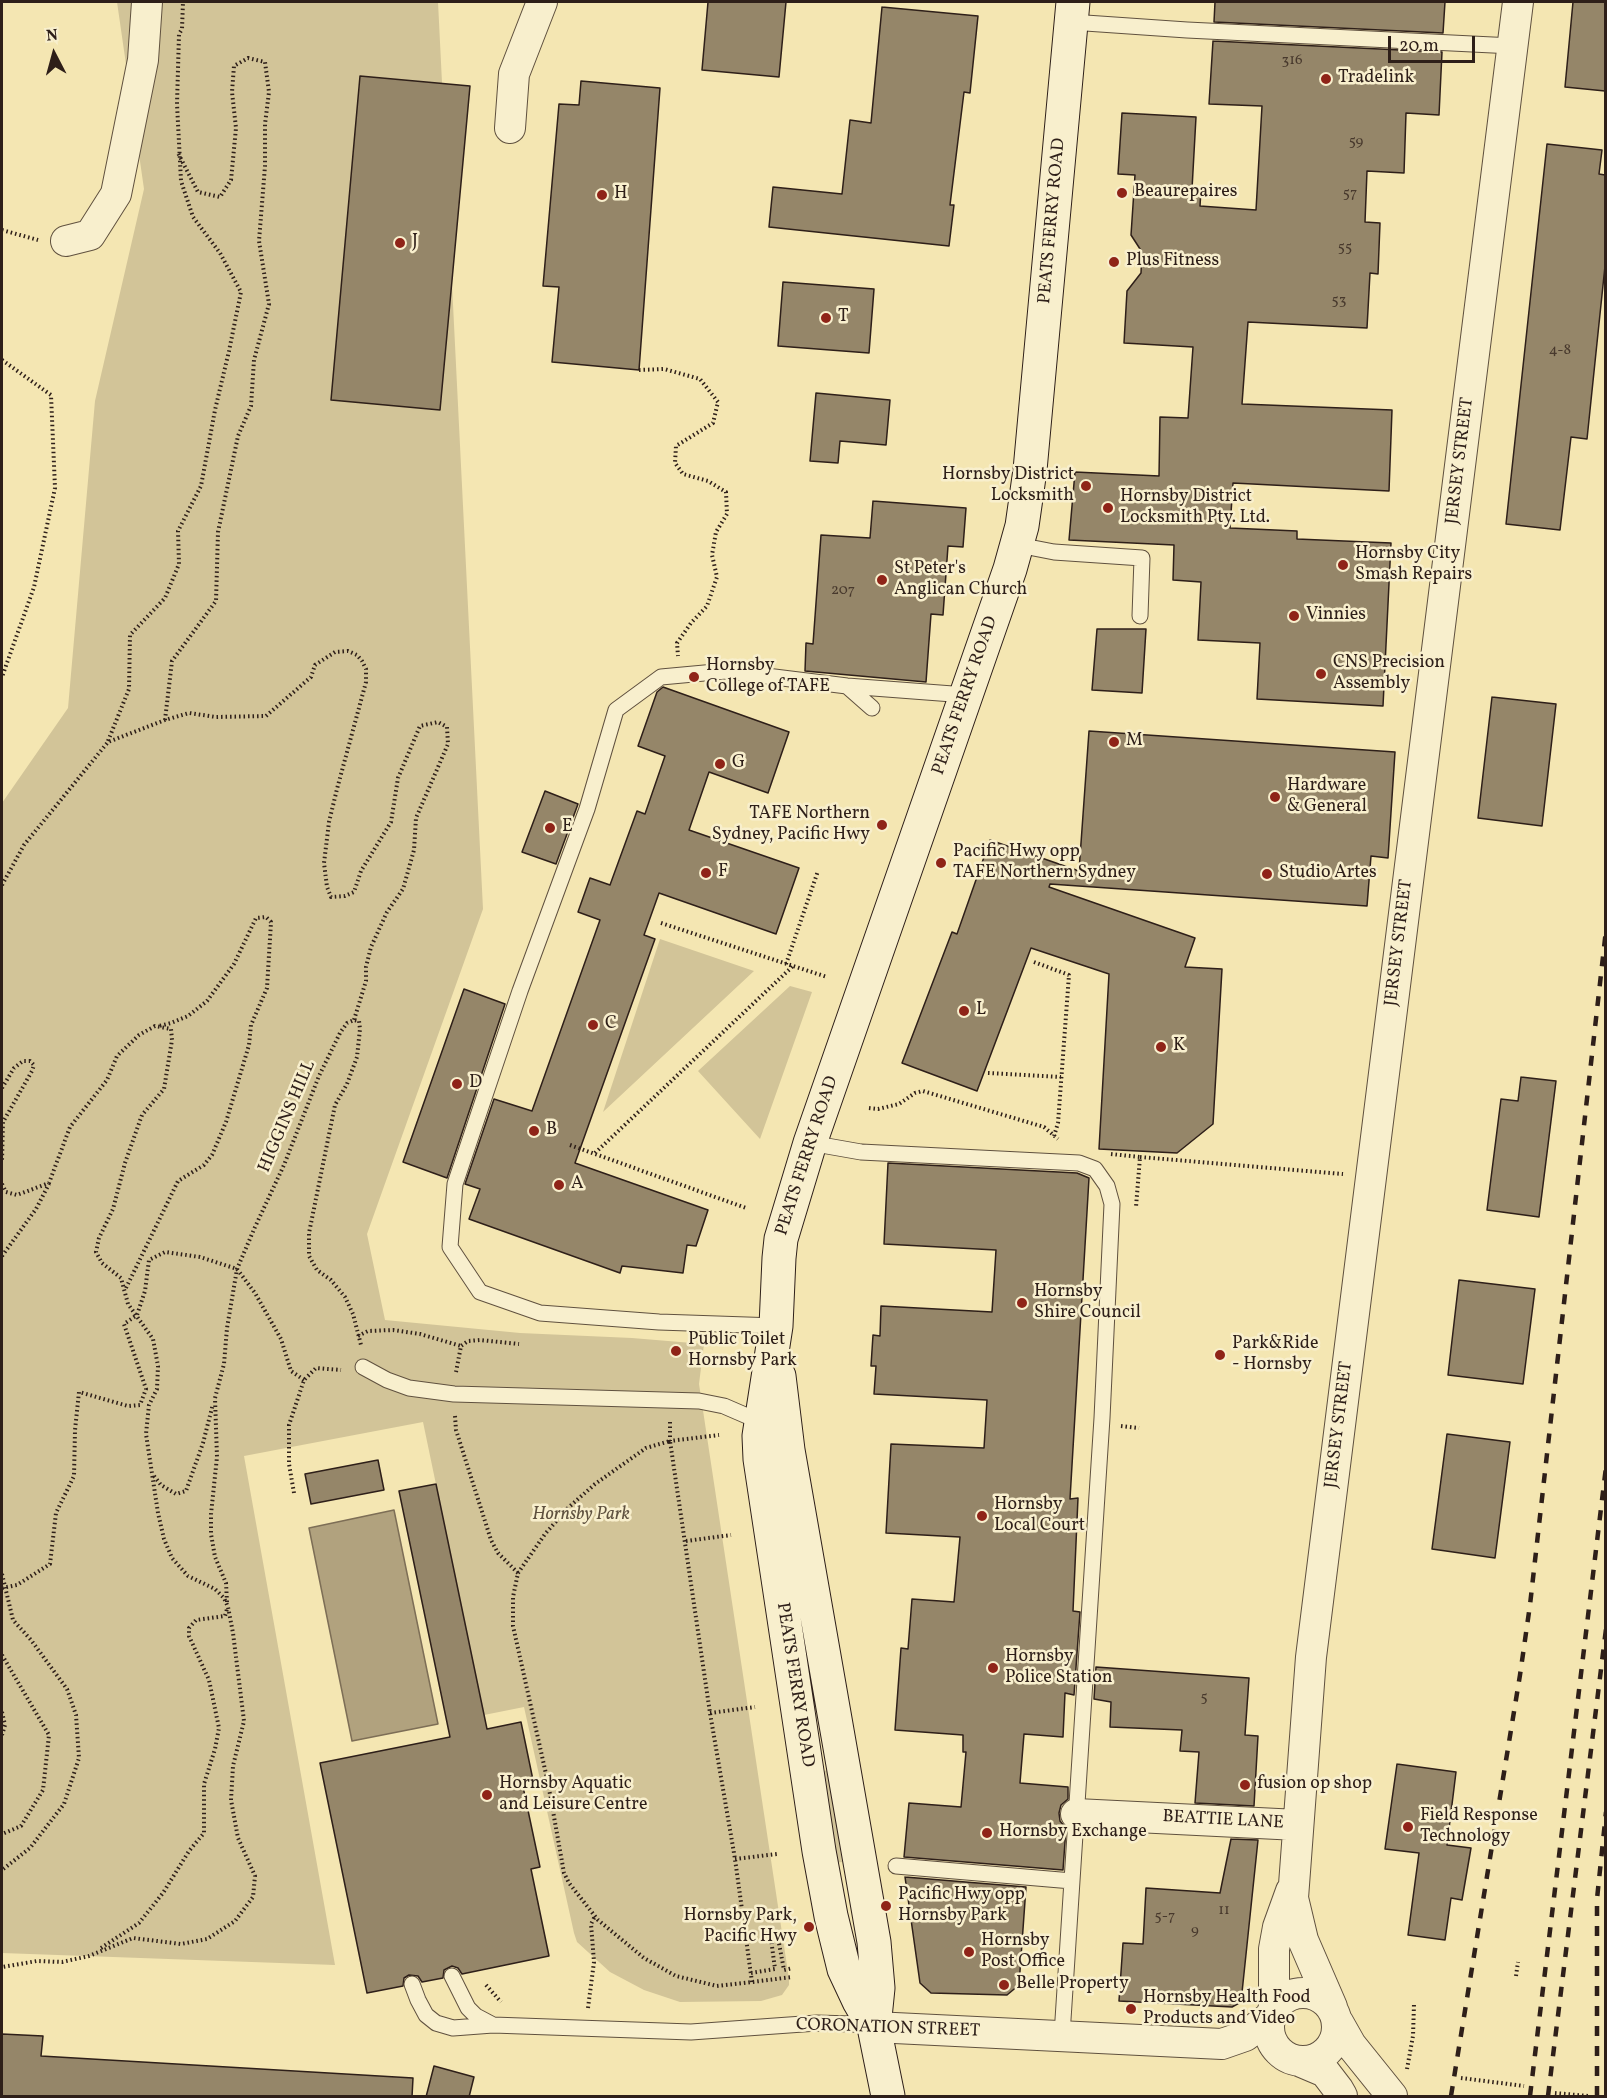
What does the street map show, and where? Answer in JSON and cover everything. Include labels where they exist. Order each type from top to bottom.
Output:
[{"type":"main road","name":"PEATS FERRY ROAD","points":[[888,2097],[874,2027],[878,1988],[874,1942],[788,1450],[776,1331],[778,1258],[781,1239],[810,1143],[1018,545],[1030,470],[1072,12]]},
{"type":"main road","name":"PEATS FERRY ROAD","points":[[776,1331],[760,1422],[760,1459],[827,1898],[844,1969],[874,2027]]},
{"type":"street","points":[[66,241],[90,235],[116,194],[143,60],[147,2]]},
{"type":"street","points":[[510,128],[514,74],[542,2]]},
{"type":"street","name":"JERSEY STREET","points":[[1340,2025],[1299,1927],[1293,1898],[1311,1657],[1518,2]]},
{"type":"street","name":"BEATTIE LANE","points":[[1076,1814],[1298,1825]]},
{"type":"street","name":"JERSEY STREET","points":[[1272,2012],[1274,1949],[1278,1927],[1293,1885]]},
{"type":"street","points":[[1342,2097],[1325,2072],[1295,2060],[1277,2049],[1272,2042],[1269,2034],[1272,2012],[1288,1995],[1298,1992],[1317,1995],[1392,2097]]},
{"type":"street","name":"CORONATION STREET","points":[[1212,2044],[1238,2040],[1255,2030],[1272,2012]]},
{"type":"street","points":[[1295,2060],[1315,2059],[1328,2051],[1340,2025]]},
{"type":"street","points":[[1340,2025],[1362,2076],[1365,2097]]},
{"type":"street","name":"CORONATION STREET","points":[[874,2027],[1212,2044],[1262,2050],[1295,2060]]},
{"type":"lane","points":[[1072,12],[1187,30],[1513,46]]},
{"type":"lane","points":[[1018,545],[1054,552],[1142,558],[1140,616]]},
{"type":"lane","points":[[776,1331],[540,1313],[480,1292],[450,1247],[455,1184],[520,991],[587,809],[616,710],[661,677],[726,671],[847,686],[966,695]]},
{"type":"lane","points":[[847,686],[872,708]]},
{"type":"lane","points":[[810,1143],[861,1152],[1079,1163],[1095,1169],[1107,1185],[1112,1204],[1102,1418],[1062,2035]]},
{"type":"lane","points":[[363,1367],[409,1389],[454,1394],[699,1401],[724,1406],[760,1422]]},
{"type":"lane","points":[[896,1866],[1072,1881]]},
{"type":"lane","points":[[452,1976],[468,2008],[476,2016],[493,2025]]},
{"type":"lane","name":"CORONATION STREET","points":[[412,1984],[426,2015],[436,2023],[448,2028],[493,2025],[691,2032],[817,2023],[874,2027]]},
{"type":"path","points":[[2,885],[24,845],[108,742],[129,689],[130,635],[165,598],[179,564],[178,531],[201,486],[229,351],[240,292],[220,253],[192,217],[181,181],[177,104],[179,34],[182,29],[183,2]]},
{"type":"path","points":[[165,720],[172,661],[216,601],[218,532],[238,436],[251,406],[254,360],[269,304],[259,241],[266,166],[269,92],[265,62],[248,58],[234,66],[232,92],[236,128],[231,180],[220,197],[198,192],[178,153]]},
{"type":"path","points":[[2,230],[35,240],[66,241]]},
{"type":"path","points":[[2,360],[51,395],[55,488],[34,587],[2,677]]},
{"type":"path","points":[[639,370],[664,369],[700,379],[718,402],[713,423],[676,447],[675,463],[683,474],[708,481],[726,492],[727,514],[716,532],[712,555],[717,577],[707,606],[692,622],[677,644],[679,660],[698,674]]},
{"type":"path","points":[[108,742],[189,713],[216,717],[266,716],[311,677],[315,665],[335,652],[348,651],[357,655],[366,669],[366,682],[339,779],[330,822],[324,863],[327,887],[331,897],[345,896],[354,892],[361,871],[391,822],[398,778],[420,726],[438,722],[447,727],[448,744],[416,818],[414,850],[403,889],[387,912],[371,947],[366,967],[366,981],[354,1020],[358,1021],[360,1029],[357,1057],[347,1084],[334,1105],[309,1233],[309,1256],[317,1270],[331,1280],[345,1297],[353,1314],[362,1349]]},
{"type":"path","points":[[786,964],[818,871]]},
{"type":"path","points":[[2,1256],[36,1209],[49,1183],[70,1127],[107,1080],[117,1056],[139,1035],[155,1026],[188,1016],[207,1001],[234,964],[256,918],[266,917],[271,922],[267,988],[251,1025],[249,1045],[226,1122],[212,1155],[204,1165],[178,1181],[148,1246],[131,1275],[126,1290]]},
{"type":"path","points":[[661,923],[827,977]]},
{"type":"path","points":[[1034,962],[1069,975],[1058,1123],[1054,1136]]},
{"type":"path","points":[[595,1154],[792,966]]},
{"type":"path","name":"HIGGINS HILL","points":[[2,1967],[37,1960],[62,1962],[89,1956],[133,1938],[181,1944],[207,1939],[235,1921],[253,1897],[255,1876],[238,1838],[231,1800],[233,1766],[244,1721],[226,1583],[215,1557],[211,1534],[217,1457],[215,1398],[224,1364],[227,1328],[237,1269],[284,1165],[319,1076],[340,1033],[347,1023],[354,1020]]},
{"type":"path","points":[[89,1956],[139,1923],[163,1893],[189,1851],[204,1833],[204,1784],[219,1728],[209,1680],[189,1636],[189,1628],[196,1620],[225,1616],[228,1607],[224,1598],[215,1589],[189,1576],[172,1558],[158,1513],[146,1434],[149,1405],[157,1389],[158,1366],[153,1339],[128,1304],[121,1278],[102,1263],[96,1252],[99,1238],[113,1209],[125,1162],[142,1115],[164,1089],[172,1040],[171,1029],[155,1026]]},
{"type":"path","points":[[2,1088],[14,1068],[23,1061],[30,1061],[34,1065],[3,1122],[2,1161]]},
{"type":"path","points":[[988,1073],[1061,1077]]},
{"type":"path","points":[[869,1108],[879,1109],[899,1104],[915,1093],[923,1091],[1044,1127],[1061,1143]]},
{"type":"path","points":[[570,1145],[746,1208]]},
{"type":"path","points":[[1104,1154],[1371,1176]]},
{"type":"path","points":[[1136,1216],[1140,1157]]},
{"type":"path","points":[[2,1184],[6,1191],[17,1195],[49,1183]]},
{"type":"path","points":[[4,1588],[17,1585],[50,1564],[56,1512],[75,1476],[75,1430],[80,1392],[128,1406],[140,1405],[146,1389],[124,1324],[137,1315],[145,1291],[149,1260],[165,1252],[200,1257],[237,1269],[255,1293],[281,1339],[291,1371],[304,1380]]},
{"type":"path","points":[[358,1336],[368,1331],[393,1330],[420,1334],[461,1346]]},
{"type":"path","points":[[518,1573],[498,1553],[491,1540],[456,1430],[454,1394],[461,1346],[468,1341],[480,1340],[519,1344]]},
{"type":"path","points":[[294,1493],[289,1464],[290,1425],[304,1380],[316,1368],[335,1371],[363,1367]]},
{"type":"path","points":[[152,1474],[161,1485],[176,1494],[186,1491],[203,1443],[215,1398]]},
{"type":"path","points":[[1118,1426],[1139,1428]]},
{"type":"path","points":[[719,1435],[670,1441],[646,1448],[595,1484],[568,1508],[545,1534],[518,1573],[513,1597],[513,1626],[548,1783],[562,1863],[569,1883],[596,1916],[644,1958],[676,1976],[717,1986],[792,1977]]},
{"type":"path","points":[[670,1441],[752,1982]]},
{"type":"path","points":[[686,1541],[731,1535]]},
{"type":"path","points":[[2,1574],[13,1620],[67,1689],[76,1715],[79,1758],[64,1804],[30,1848],[2,1870]]},
{"type":"path","points":[[2,1655],[50,1736],[43,1790],[21,1826],[2,1834]]},
{"type":"path","points":[[710,1713],[755,1707]]},
{"type":"path","points":[[2,1712],[4,1725],[2,1735]]},
{"type":"path","points":[[735,1859],[777,1854]]},
{"type":"path","points":[[589,2003],[594,1962],[591,1924],[596,1916]]},
{"type":"path","points":[[752,1973],[775,1969],[771,1939],[778,1938],[784,1970],[793,1968]]},
{"type":"path","points":[[1516,1976],[1518,1962]]},
{"type":"path","points":[[1407,2069],[1413,2036],[1414,2004]]},
{"type":"path","points":[[1461,2078],[1524,2086]]},
{"type":"path","points":[[1555,2093],[1587,2096]]},
{"type":"green space","name":"Hornsby Park","points":[[117,2],[438,2],[483,909],[367,1234],[385,1320],[520,1333],[704,1344],[699,1384],[789,1979],[789,1985],[782,1995],[761,2001],[680,2002],[644,1990],[610,1972],[577,1942],[524,1707],[484,1715],[423,1422],[244,1456],[335,1965],[2,1953],[2,803],[68,708],[95,401],[144,189]]},
{"type":"green space","points":[[660,939],[754,971],[603,1112]]},
{"type":"green space","points":[[790,986],[812,992],[760,1139],[698,1071]]},
{"type":"green space","points":[[830,1770],[842,1862],[828,1864],[815,1772]]},
{"type":"shaded area","points":[[394,1510],[438,1724],[352,1741],[309,1528]]},
{"type":"building","points":[[708,2],[786,2],[779,77],[702,70]]},
{"type":"building","points":[[1215,2],[1445,2],[1443,33],[1214,22]]},
{"type":"building","points":[[1573,2],[1605,2],[1605,91],[1565,87]]},
{"type":"building","points":[[882,7],[978,16],[970,93],[964,92],[950,205],[954,205],[949,246],[769,227],[773,187],[842,194],[850,120],[871,123]]},
{"type":"building","points":[[1213,41],[1442,52],[1439,115],[1406,113],[1404,173],[1367,171],[1365,222],[1380,223],[1378,274],[1370,273],[1367,328],[1248,322],[1242,404],[1392,410],[1389,491],[1233,483],[1230,528],[1297,531],[1297,539],[1391,543],[1383,706],[1257,699],[1260,643],[1198,640],[1201,582],[1173,580],[1174,545],[1069,540],[1075,472],[1159,476],[1160,417],[1188,418],[1193,347],[1124,343],[1127,291],[1141,273],[1142,252],[1131,235],[1135,175],[1118,174],[1122,113],[1196,117],[1192,189],[1201,190],[1200,206],[1256,210],[1262,106],[1209,104]]},
{"type":"building","name":"J","points":[[360,76],[470,86],[440,410],[331,400]]},
{"type":"building","name":"H","points":[[581,81],[660,88],[639,370],[552,362],[559,287],[543,286],[559,104],[579,105]]},
{"type":"building","points":[[1547,144],[1602,150],[1599,174],[1605,175],[1605,266],[1587,439],[1571,437],[1560,530],[1506,524]]},
{"type":"building","name":"T","points":[[783,282],[874,289],[869,353],[778,346]]},
{"type":"building","points":[[816,393],[890,400],[886,445],[840,441],[838,463],[810,461]]},
{"type":"building","name":"St Peter's Anglican Church","points":[[873,501],[966,508],[963,547],[948,546],[943,615],[931,614],[926,682],[805,671],[806,643],[813,644],[821,535],[870,538]]},
{"type":"building","points":[[1097,629],[1146,629],[1142,693],[1092,690]]},
{"type":"building","points":[[663,687],[789,732],[768,793],[709,772],[689,830],[799,868],[776,934],[659,893],[644,935],[655,939],[575,1163],[708,1210],[696,1246],[687,1245],[683,1273],[622,1266],[620,1273],[469,1219],[480,1189],[465,1184],[494,1099],[532,1111],[600,920],[578,912],[590,878],[610,885],[637,811],[645,814],[665,756],[638,746],[657,692]]},
{"type":"building","points":[[1492,697],[1556,704],[1542,826],[1478,818]]},
{"type":"building","points":[[1089,731],[1395,752],[1388,858],[1371,856],[1367,906],[1050,884],[1049,887],[1195,938],[1185,967],[1222,969],[1213,1124],[1177,1153],[1099,1149],[1109,974],[1031,948],[977,1091],[902,1063],[952,932],[957,934],[990,840],[1079,871]]},
{"type":"building","name":"E","points":[[545,791],[578,804],[556,864],[522,852]]},
{"type":"building","name":"D","points":[[464,989],[505,1004],[447,1178],[403,1162]]},
{"type":"building","points":[[1521,1077],[1556,1081],[1539,1217],[1487,1210],[1501,1099],[1518,1101]]},
{"type":"building","points":[[888,1163],[1077,1173],[1089,1178],[1070,1499],[1078,1498],[1073,1611],[1080,1612],[1074,1695],[1065,1693],[1063,1737],[1024,1734],[1020,1783],[1068,1787],[1068,1799],[1061,1805],[1059,1813],[1060,1821],[1066,1828],[1063,1870],[904,1857],[909,1803],[961,1807],[966,1752],[963,1752],[963,1735],[895,1730],[901,1648],[908,1649],[912,1599],[954,1602],[960,1537],[886,1533],[891,1444],[984,1448],[987,1400],[874,1394],[876,1366],[871,1366],[873,1335],[880,1336],[881,1306],[992,1312],[996,1250],[884,1244]]},
{"type":"building","points":[[1459,1280],[1535,1289],[1523,1384],[1448,1375]]},
{"type":"building","points":[[1447,1434],[1510,1442],[1495,1558],[1432,1549]]},
{"type":"building","points":[[378,1460],[384,1490],[311,1504],[305,1474]]},
{"type":"building","points":[[436,1484],[487,1729],[521,1722],[533,1780],[522,1782],[540,1867],[531,1869],[549,1956],[462,1974],[458,1968],[452,1966],[444,1970],[443,1978],[422,1982],[418,1976],[409,1975],[404,1978],[403,1986],[367,1993],[320,1763],[450,1737],[399,1491]]},
{"type":"building","points":[[1096,1667],[1249,1678],[1245,1735],[1258,1736],[1254,1806],[1195,1803],[1199,1752],[1180,1751],[1182,1730],[1110,1727],[1111,1702],[1094,1699]]},
{"type":"building","points":[[1397,1764],[1456,1772],[1447,1845],[1471,1848],[1462,1900],[1451,1898],[1445,1940],[1408,1935],[1419,1853],[1385,1849]]},
{"type":"building","points":[[1231,1839],[1258,1840],[1241,2002],[1232,2007],[1119,2001],[1123,1943],[1143,1944],[1146,1888],[1220,1893]]},
{"type":"building","name":"Hornsby Post Office","points":[[905,1877],[1026,1887],[1019,1985],[1007,1995],[931,1993],[920,1983]]},
{"type":"building","points":[[2,2034],[43,2036],[41,2056],[413,2078],[412,2097],[2,2097]]},
{"type":"building","points":[[434,2066],[474,2077],[469,2097],[426,2097]]},
{"type":"railway","points":[[1451,2096],[1530,1605],[1606,930]]},
{"type":"railway","points":[[1530,2096],[1606,1467]]},
{"type":"railway","points":[[1548,2096],[1606,1629]]},
{"type":"railway","points":[[1597,2096],[1597,1899],[1606,1812]]},
{"type":"place","name":"Tradelink","points":[[1326,79]]},
{"type":"place","name":"Beaurepaires","points":[[1122,193]]},
{"type":"place","name":"H","points":[[602,195]]},
{"type":"place","name":"J","points":[[400,243]]},
{"type":"place","name":"Plus Fitness","points":[[1114,262]]},
{"type":"place","name":"T","points":[[826,318]]},
{"type":"place","name":"Hornsby District Locksmith","points":[[1086,486]]},
{"type":"place","name":"Hornsby District Locksmith Pty. Ltd.","points":[[1108,508]]},
{"type":"place","name":"Hornsby City Smash Repairs","points":[[1343,565]]},
{"type":"place","name":"St Peter's Anglican Church","points":[[882,580]]},
{"type":"place","name":"Vinnies","points":[[1294,616]]},
{"type":"place","name":"CNS Precision Assembly","points":[[1321,674]]},
{"type":"place","name":"Hornsby College of TAFE","points":[[694,677]]},
{"type":"place","name":"M","points":[[1114,742]]},
{"type":"place","name":"G","points":[[720,764]]},
{"type":"place","name":"Hardware & General","points":[[1275,797]]},
{"type":"place","name":"TAFE Northern Sydney, Pacific Hwy","points":[[882,825]]},
{"type":"place","name":"E","points":[[550,828]]},
{"type":"place","name":"Pacific Hwy opp TAFE Northern Sydney","points":[[941,863]]},
{"type":"place","name":"F","points":[[706,873]]},
{"type":"place","name":"Studio Artes","points":[[1267,874]]},
{"type":"place","name":"L","points":[[964,1011]]},
{"type":"place","name":"C","points":[[593,1025]]},
{"type":"place","name":"K","points":[[1161,1047]]},
{"type":"place","name":"D","points":[[457,1084]]},
{"type":"place","name":"B","points":[[534,1131]]},
{"type":"place","name":"A","points":[[559,1185]]},
{"type":"place","name":"Hornsby Shire Council","points":[[1022,1303]]},
{"type":"place","name":"Public Toilet Hornsby Park","points":[[676,1351]]},
{"type":"place","name":"Park&Ride - Hornsby","points":[[1220,1355]]},
{"type":"place","name":"Hornsby Local Court","points":[[982,1516]]},
{"type":"place","name":"Hornsby Police Station","points":[[993,1668]]},
{"type":"place","name":"fusion op shop","points":[[1245,1785]]},
{"type":"place","name":"Hornsby Aquatic and Leisure Centre","points":[[487,1795]]},
{"type":"place","name":"Field Response Technology","points":[[1408,1827]]},
{"type":"place","name":"Hornsby Exchange","points":[[987,1833]]},
{"type":"place","name":"Pacific Hwy opp Hornsby Park","points":[[886,1906]]},
{"type":"place","name":"Hornsby Park, Pacific Hwy","points":[[809,1927]]},
{"type":"place","name":"Hornsby Post Office","points":[[969,1952]]},
{"type":"place","name":"Belle Property","points":[[1004,1985]]},
{"type":"place","name":"Hornsby Health Food Products and Video","points":[[1131,2009]]}]
